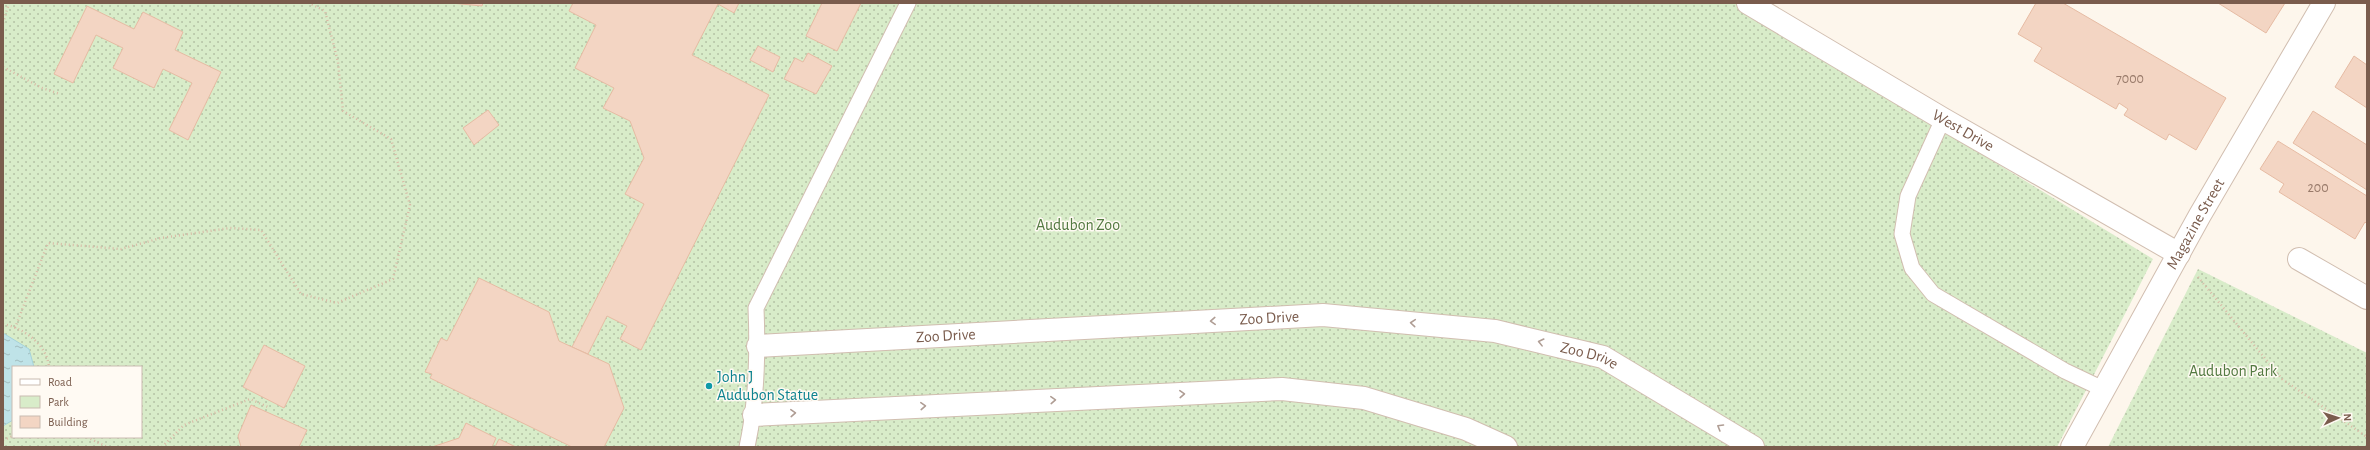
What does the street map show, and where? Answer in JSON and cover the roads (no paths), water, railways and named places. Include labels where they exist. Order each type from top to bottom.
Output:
[{"type":"street","name":"West Drive","points":[[1748,3],[1771,9],[1943,119],[2180,254]]},
{"type":"street","name":"Magazine Street","points":[[2072,447],[2103,389],[2180,254],[2200,215],[2324,3]]},
{"type":"street","points":[[2299,259],[2367,298]]},
{"type":"street","name":"Zoo Drive","points":[[758,346],[1323,314],[1487,330],[1603,358],[1753,447]]},
{"type":"street","points":[[754,415],[1282,389],[1364,398],[1466,429],[1506,447]]},
{"type":"lane","points":[[747,447],[754,415],[758,346],[756,308],[908,3]]},
{"type":"lane","points":[[1943,119],[1908,196],[1902,234],[1912,268],[1933,294],[2065,371],[2103,389]]},
{"type":"water","points":[[3,333],[29,349],[34,366],[12,366],[12,421],[3,426]]},
{"type":"place","name":"John J Audubon Statue","points":[[709,386]]},
{"type":"park label","name":"Audubon Zoo","points":[[1078,225]]},
{"type":"park label","name":"Audubon Park","points":[[2233,371]]}]
